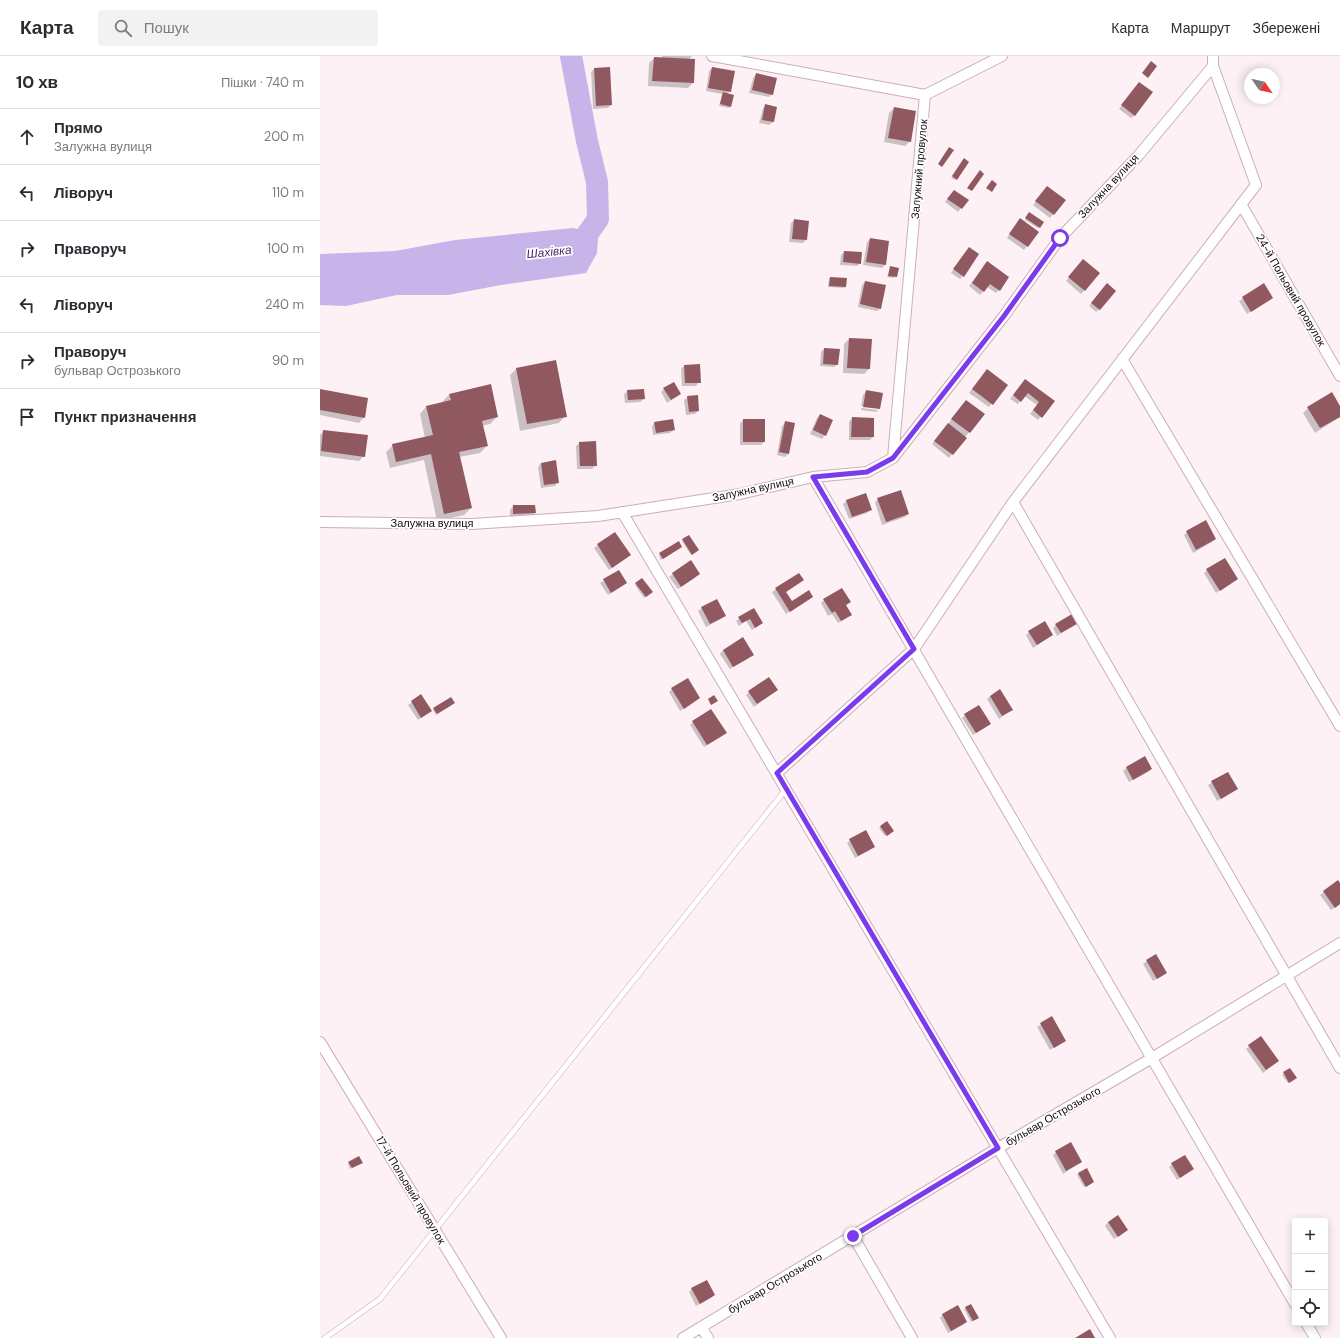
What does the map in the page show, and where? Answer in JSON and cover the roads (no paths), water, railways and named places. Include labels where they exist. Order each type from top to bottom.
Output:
[{"type":"street","points":[[712,56],[925,95],[1002,56]]},
{"type":"street","points":[[777,773],[914,649],[1013,502],[1256,185],[1213,61]]},
{"type":"street","name":"Залужна вулиця","points":[[320,522],[472,524],[598,516],[740,494],[813,477],[867,472],[893,458],[1004,316],[1060,238],[1138,156],[1213,61]]},
{"type":"street","name":"Залужний провулок","points":[[893,458],[925,95]]},
{"type":"street","name":"24-й Польовий провулок","points":[[1241,204],[1340,376]]},
{"type":"street","points":[[1122,360],[1340,726]]},
{"type":"street","points":[[813,477],[1292,1299]]},
{"type":"street","points":[[1013,502],[1340,1068]]},
{"type":"street","points":[[622,512],[1110,1338]]},
{"type":"street","name":"бульвар Острозького","points":[[683,1338],[998,1148],[1152,1058],[1340,943]]},
{"type":"street","name":"17-й Польовий провулок","points":[[320,1042],[501,1338]]},
{"type":"street","points":[[853,1236],[912,1338]]},
{"type":"street","points":[[1308,1326],[1315,1338]]},
{"type":"street","points":[[701,1327],[708,1338]]},
{"type":"lane","points":[[325,1338],[380,1299],[786,789]]},
{"type":"water","points":[[573,228],[591,232],[598,239],[597,253],[586,273],[501,285],[448,295],[397,295],[346,306],[320,305],[320,254],[395,251],[455,240]]},
{"type":"waterway","name":"Шахівка","points":[[569,250],[577,249],[598,219],[597,182],[587,141],[571,56]]}]
